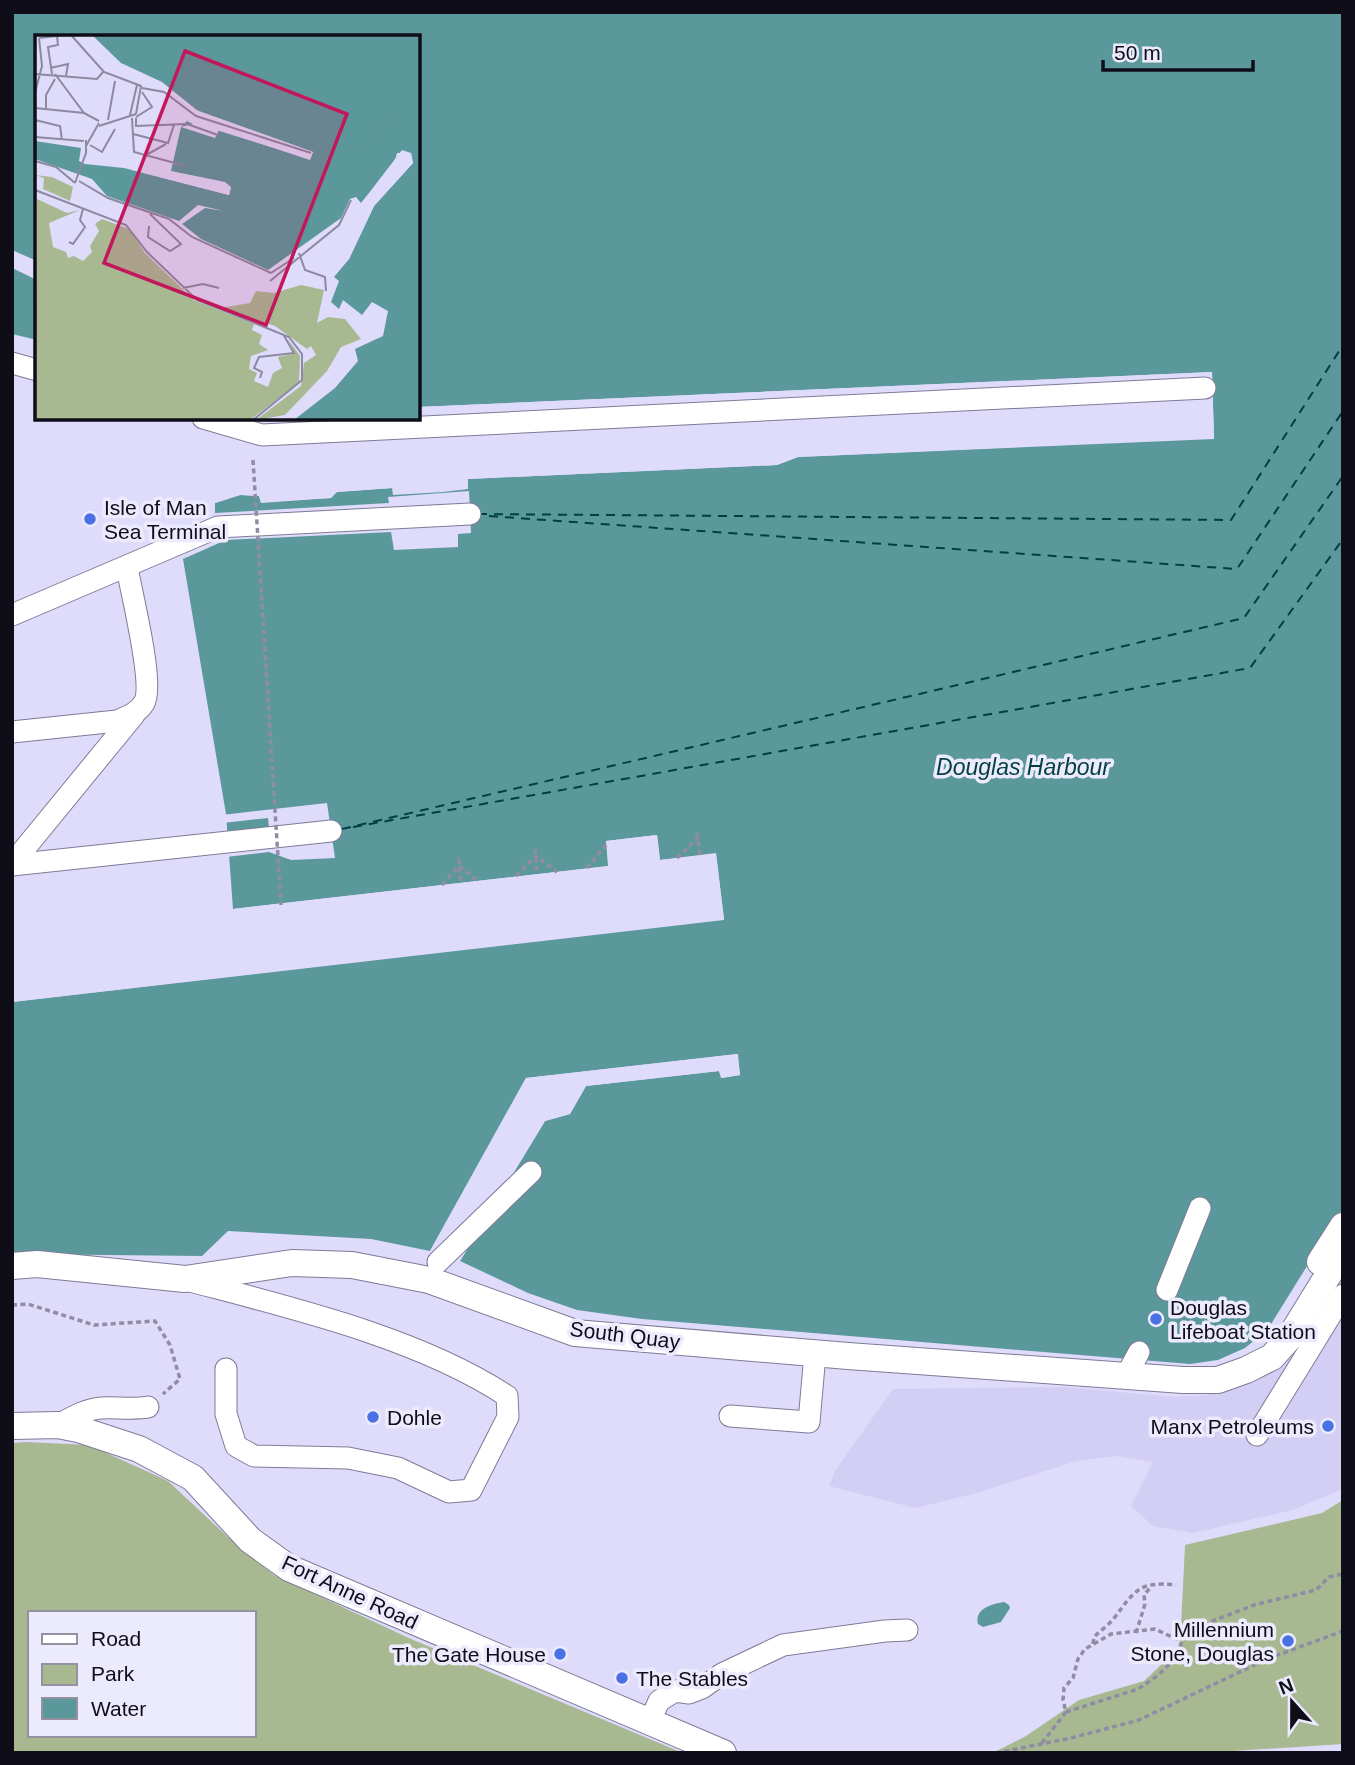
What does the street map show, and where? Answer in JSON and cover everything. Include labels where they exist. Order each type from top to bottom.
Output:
[{"type":"main road","points":[[1246,1370],[1276,1333],[1343,1226]]},
{"type":"main road","name":"South Quay","points":[[12,1266],[37,1264],[185,1279],[292,1263],[352,1265],[429,1280],[575,1333],[815,1354],[1133,1362],[1218,1380],[1272,1357],[1290,1336],[1343,1251]]},
{"type":"main road","name":"Fort Anne Road","points":[[12,1426],[68,1427],[139,1449],[193,1478],[250,1539],[289,1568],[723,1753]]},
{"type":"lane","points":[[12,363],[35,369]]},
{"type":"lane","points":[[210,420],[262,435],[1205,388]]},
{"type":"lane","points":[[12,615],[218,527],[470,514]]},
{"type":"lane","points":[[12,864],[144,703],[148,688],[145,663],[127,567]]},
{"type":"lane","points":[[12,732],[117,721],[131,716],[144,703]]},
{"type":"lane","points":[[12,864],[331,831]]},
{"type":"lane","points":[[438,1262],[531,1172]]},
{"type":"lane","points":[[1167,1290],[1200,1208]]},
{"type":"lane","points":[[185,1279],[389,1339],[478,1377],[507,1396],[508,1417],[471,1490],[449,1492],[398,1468],[348,1458],[254,1456],[236,1446],[226,1414],[226,1369]]},
{"type":"lane","points":[[1257,1435],[1343,1295]]},
{"type":"lane","points":[[730,1416],[809,1422],[815,1354]]},
{"type":"lane","points":[[68,1427],[99,1408],[131,1410],[148,1407]]},
{"type":"lane","points":[[649,1723],[659,1701],[675,1691],[689,1693],[702,1688],[722,1674],[783,1645],[908,1630]]},
{"type":"path","points":[[253,460],[281,905]]},
{"type":"path","points":[[677,858],[698,835],[700,855]]},
{"type":"path","points":[[587,868],[606,845]]},
{"type":"path","points":[[535,849],[537,874]]},
{"type":"path","points":[[536,856],[557,872]]},
{"type":"path","points":[[516,876],[536,856]]},
{"type":"path","points":[[458,859],[461,883]]},
{"type":"path","points":[[459,866],[478,881]]},
{"type":"path","points":[[442,885],[459,866]]},
{"type":"path","points":[[12,1305],[27,1304],[94,1325],[155,1321],[170,1345],[180,1379],[148,1407]]},
{"type":"path","points":[[1066,1712],[1064,1688],[1073,1678],[1081,1654],[1111,1634],[1155,1629],[1177,1639],[1182,1638],[1202,1625],[1254,1605],[1316,1590],[1329,1577],[1343,1574]]},
{"type":"path","points":[[1093,1644],[1094,1637],[1114,1618],[1133,1593],[1142,1588],[1176,1585]]},
{"type":"path","points":[[1136,1633],[1144,1612],[1144,1595],[1153,1586]]},
{"type":"path","points":[[996,1753],[1071,1738],[1139,1720],[1267,1659],[1343,1631]]},
{"type":"path","points":[[1042,1744],[1066,1712],[1138,1689],[1148,1683],[1180,1652],[1182,1638]]},
{"type":"shaded area","points":[[1343,1267],[1343,1489],[1293,1510],[1192,1533],[1153,1526],[1131,1506],[1153,1462],[1116,1456],[1076,1461],[977,1493],[915,1508],[829,1486],[835,1471],[893,1389],[1063,1387],[1176,1397],[1207,1395],[1243,1385]]},
{"type":"green space","points":[[26,1442],[89,1445],[168,1481],[230,1539],[274,1575],[411,1639],[683,1753],[12,1753],[12,1443]]},
{"type":"green space","points":[[1343,1500],[1343,1744],[1201,1753],[993,1753],[1026,1736],[1079,1700],[1144,1681],[1180,1647],[1185,1545],[1322,1513]]},
{"type":"water","name":"Douglas Harbour","points":[[12,12],[1343,12],[1343,1208],[1268,1329],[1245,1348],[1218,1360],[1190,1364],[642,1319],[577,1310],[528,1293],[460,1261],[545,1121],[570,1114],[586,1086],[719,1071],[722,1078],[740,1075],[737,1054],[526,1078],[430,1251],[371,1239],[228,1231],[202,1256],[12,1254],[12,1002],[724,919],[716,854],[660,860],[657,835],[606,841],[609,866],[233,909],[226,814],[183,559],[215,513],[215,503],[240,495],[259,496],[261,502],[331,498],[336,492],[393,488],[393,494],[467,489],[467,479],[777,465],[798,457],[1214,438],[1212,372],[420,407],[420,35],[35,35],[35,340],[12,334]]},
{"type":"water","points":[[1004,1602],[1010,1608],[1001,1622],[983,1627],[978,1624],[981,1611]]},
{"type":"pier","points":[[12,250],[35,260],[35,279],[12,268]]},
{"type":"pier","points":[[1212,372],[1214,439],[798,457],[777,465],[468,479],[468,489],[443,492],[393,495],[392,488],[337,492],[331,498],[261,503],[259,496],[240,495],[215,503],[216,499],[240,492],[260,493],[263,499],[329,495],[336,488],[392,484],[396,486],[396,491],[464,486],[464,478],[467,475],[776,462],[798,453],[1210,435],[1209,376],[426,411],[420,411],[420,407]]},
{"type":"pier","points":[[469,491],[471,533],[458,534],[458,547],[394,550],[391,532],[226,540],[183,559],[215,513],[389,503],[388,497]]},
{"type":"pier","points":[[327,803],[335,858],[291,860],[269,852],[226,857],[224,834],[269,828],[268,818],[223,823],[222,815]]},
{"type":"pier","points":[[657,835],[660,860],[716,853],[724,920],[12,1002],[12,998],[720,917],[713,857],[659,863],[654,839],[610,844],[612,866],[609,869],[234,912],[233,909],[608,866],[606,841]]},
{"type":"pier","points":[[738,1054],[740,1075],[721,1078],[719,1071],[586,1086],[570,1114],[545,1121],[460,1261],[457,1260],[543,1119],[568,1111],[584,1083],[719,1068],[724,1074],[736,1072],[735,1058],[528,1082],[433,1252],[430,1251],[526,1078]]},
{"type":"ferry route","points":[[478,514],[1231,520],[1343,345]]},
{"type":"ferry route","points":[[489,516],[1237,569],[1343,411]]},
{"type":"ferry route","points":[[342,829],[1244,618],[1343,476]]},
{"type":"ferry route","points":[[353,827],[1250,668],[1343,539]]},
{"type":"place","name":"Isle of Man Sea Terminal","points":[[90,519]]},
{"type":"place","name":"Douglas Lifeboat Station","points":[[1156,1319]]},
{"type":"place","name":"Dohle","points":[[373,1417]]},
{"type":"place","name":"Manx Petroleums","points":[[1328,1426]]},
{"type":"place","name":"Millennium Stone, Douglas","points":[[1288,1641]]},
{"type":"place","name":"The Gate House","points":[[560,1654]]},
{"type":"place","name":"The Stables","points":[[622,1678]]}]
